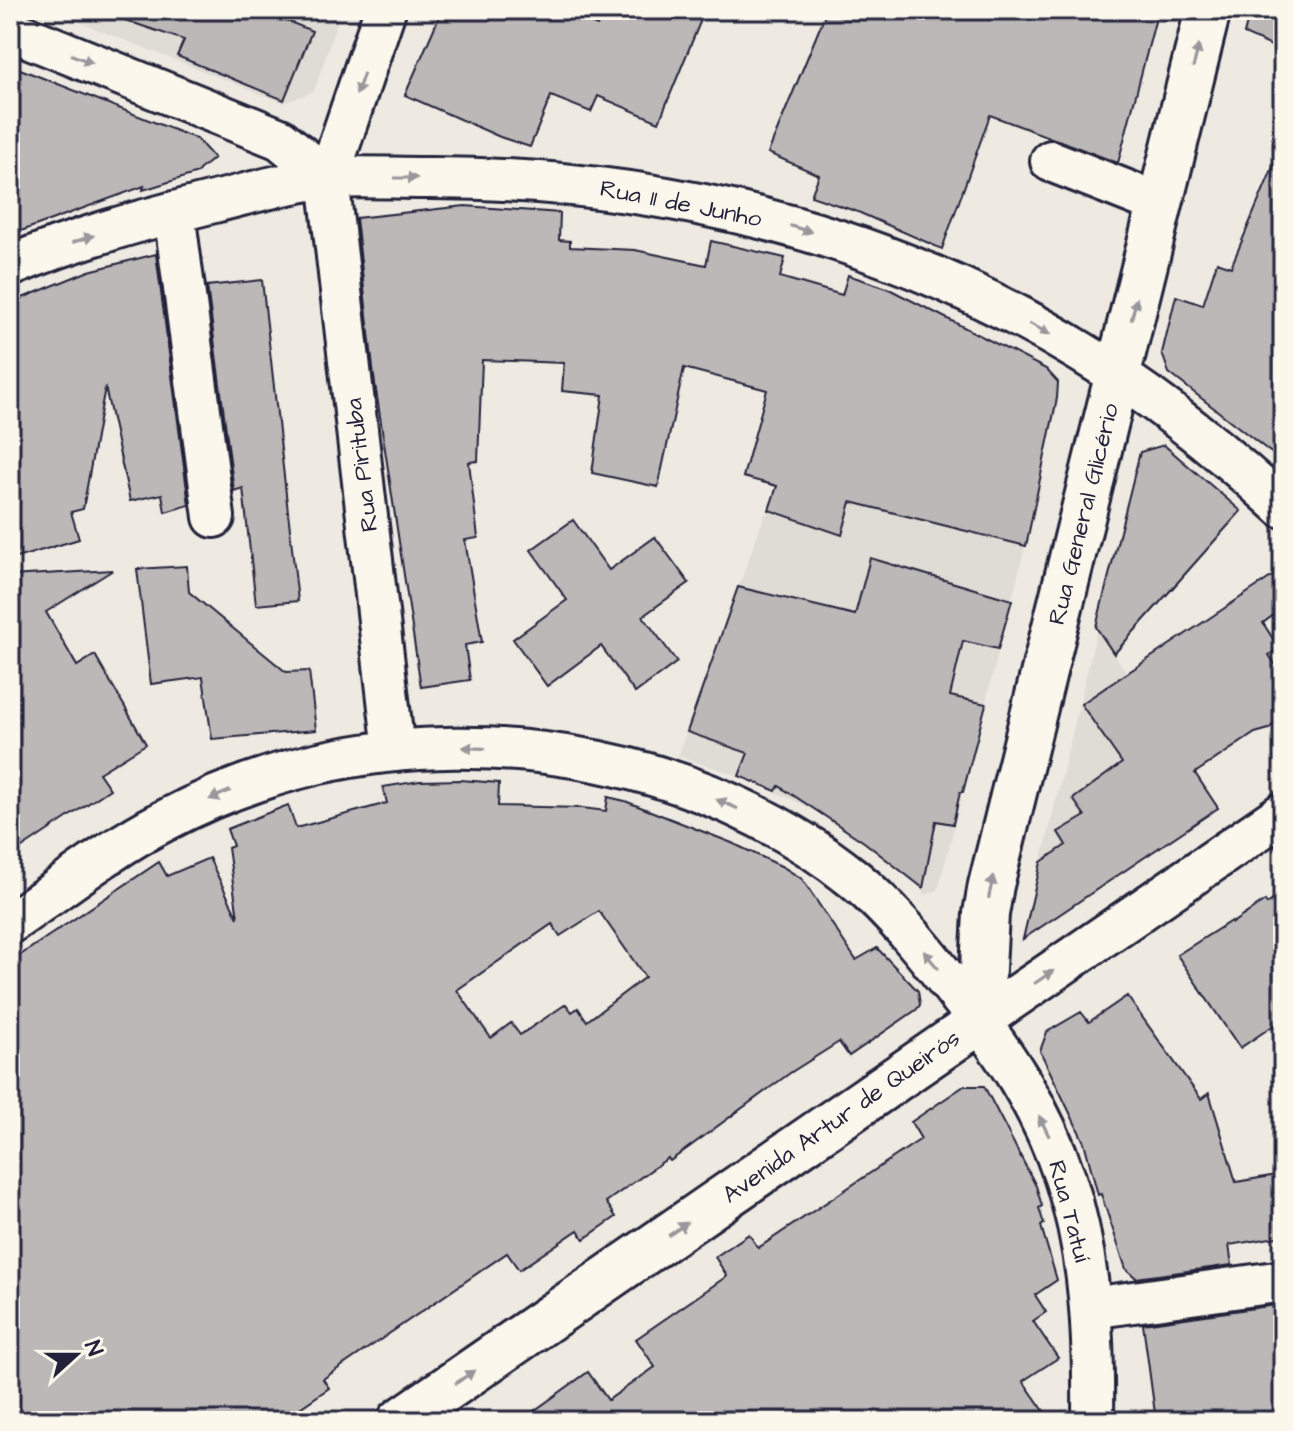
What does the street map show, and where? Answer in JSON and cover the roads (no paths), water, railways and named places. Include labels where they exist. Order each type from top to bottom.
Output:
[{"type":"main road","name":"Rua General Glicério","points":[[980,1021],[986,914],[991,885],[1208,10]]},
{"type":"main road","name":"Avenida Artur de Queirós","points":[[400,1421],[980,1021]]},
{"type":"street","points":[[10,30],[280,139],[328,178],[385,10]]},
{"type":"street","points":[[1051,161],[1160,204]]},
{"type":"street","name":"Rua 11 de Junho","points":[[10,266],[74,242],[174,212],[262,190],[328,178],[522,180],[636,192],[718,206],[829,237],[937,278],[1041,329],[1163,407],[1283,507]]},
{"type":"street","name":"Rua Pirituba","points":[[328,178],[394,751]]},
{"type":"street","points":[[174,212],[214,517]]},
{"type":"street","name":"Rua Tatuí","points":[[10,923],[160,822],[197,805],[235,789],[314,765],[394,751],[458,747],[550,754],[639,772],[730,804],[783,830],[857,882],[928,955],[1013,1067],[1050,1138],[1077,1223],[1091,1308],[1093,1421]]},
{"type":"street","name":"Avenida Artur de Queirós","points":[[980,1021],[1283,813]]},
{"type":"street","points":[[1091,1308],[1283,1281]]}]
